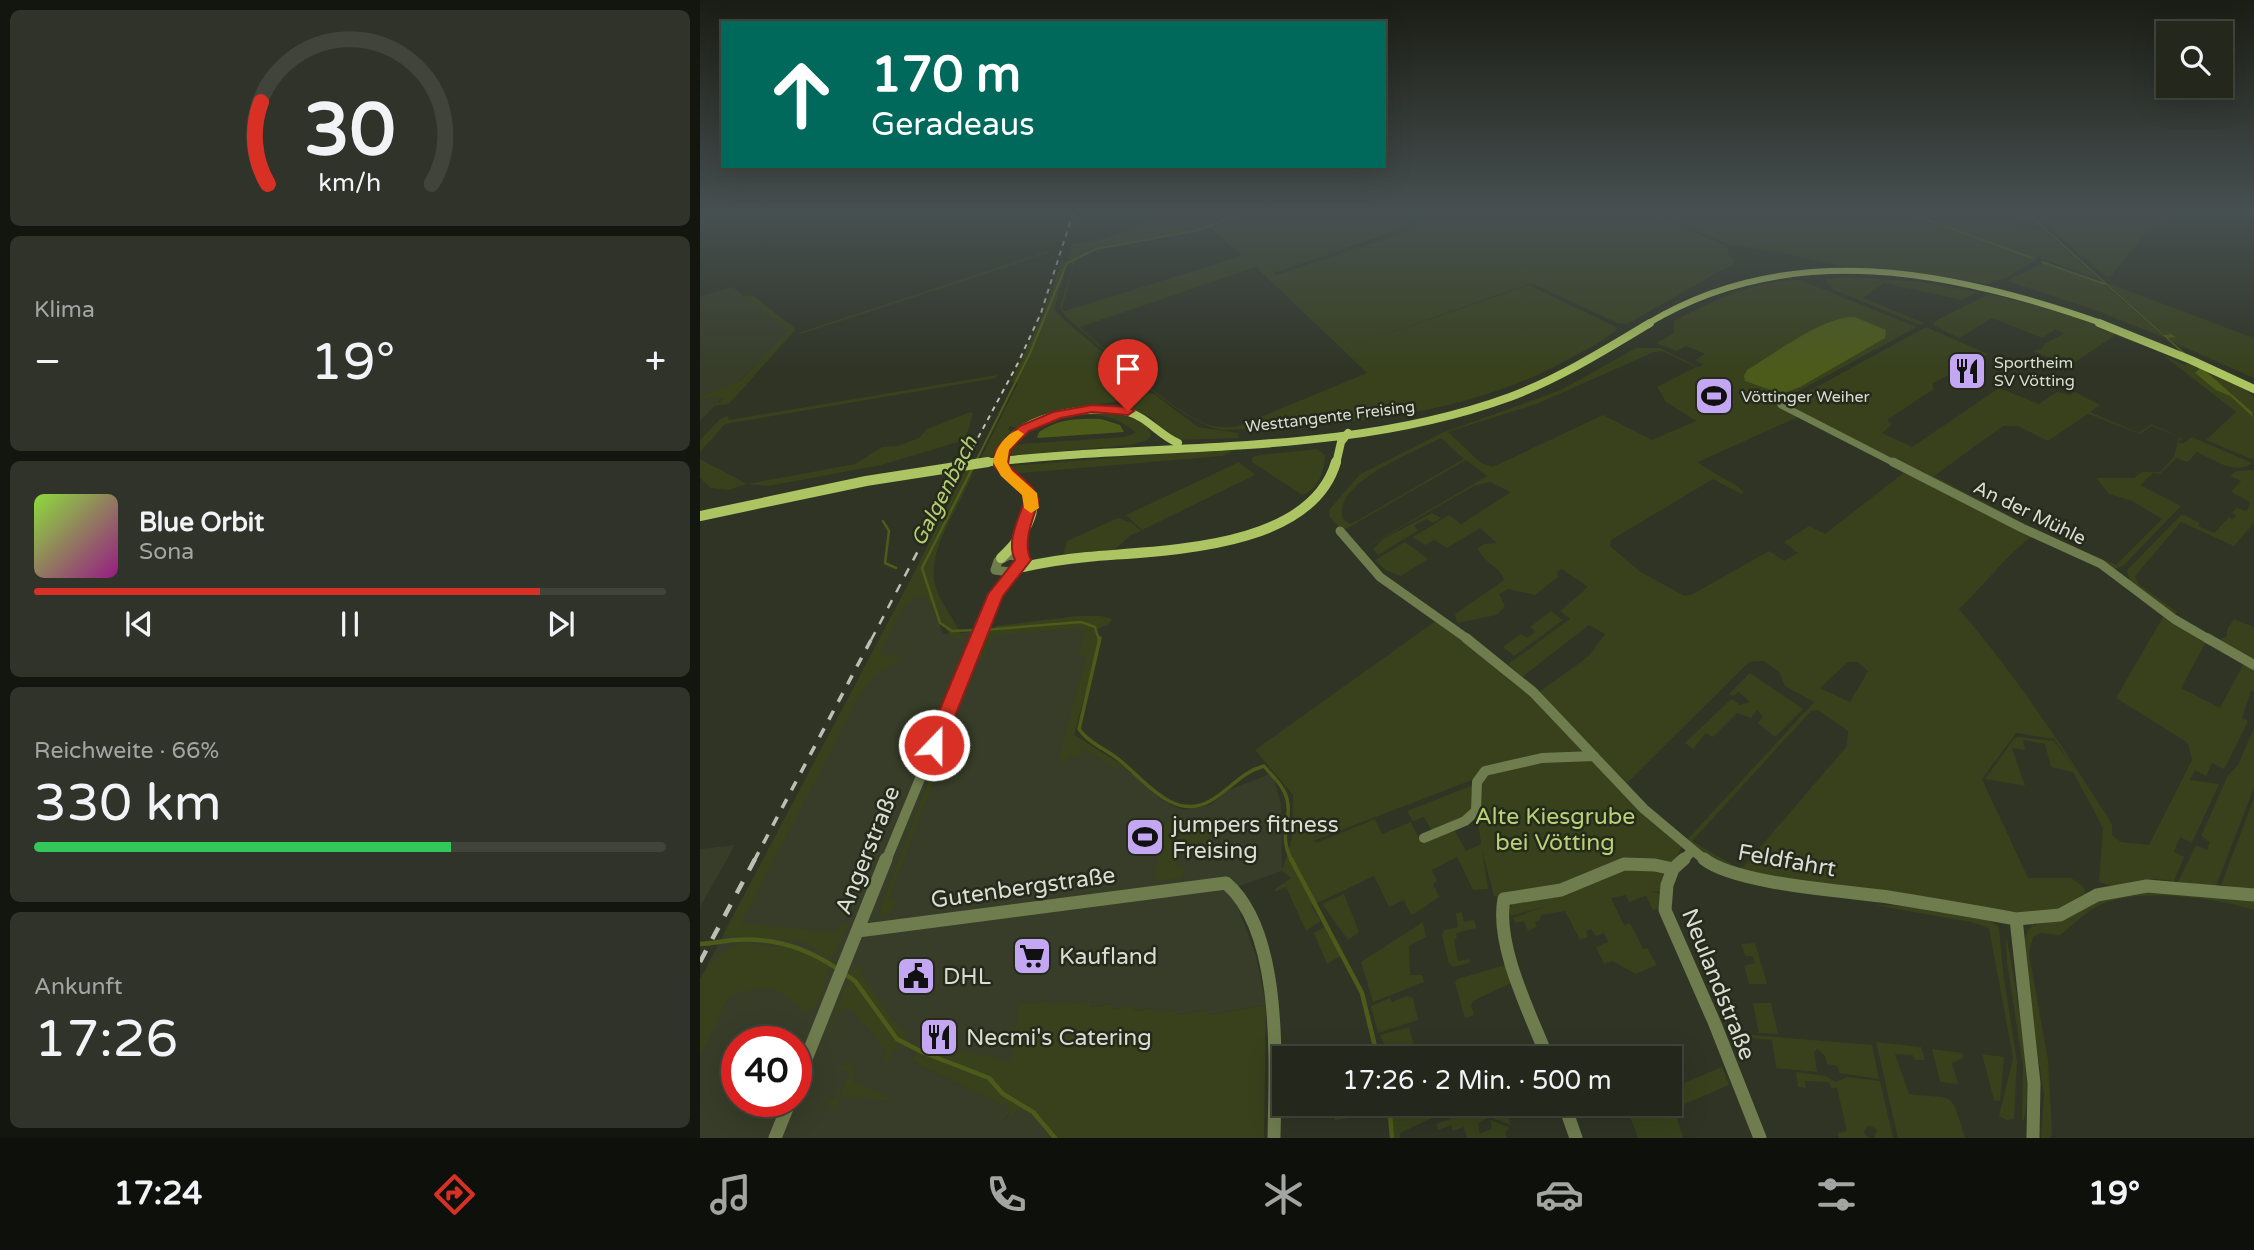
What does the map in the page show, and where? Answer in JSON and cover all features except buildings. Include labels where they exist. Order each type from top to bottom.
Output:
[{"type":"main road","name":"Westtangente Freising","points":[[700,516],[887,477],[1034,457],[1308,438],[1434,419],[1504,399],[1566,373],[1694,299],[1731,286],[1779,276],[1860,272],[1947,280],[2036,300],[2125,331],[2254,389]]},
{"type":"main road","points":[[1184,445],[1165,439],[1148,421],[1128,411],[1092,408],[1049,417],[1017,434],[1003,449],[1000,462],[1006,473],[1031,496],[1031,509],[1021,536],[1019,563],[1191,548],[1228,542],[1265,530],[1298,510],[1321,490],[1332,474],[1338,443],[1348,433]]},
{"type":"main road","points":[[1133,449],[1153,440],[1155,430]]},
{"type":"main road","points":[[1308,438],[1327,444],[1337,454]]},
{"type":"main road","points":[[1001,558],[1021,536]]},
{"type":"street","name":"An der Mühle","points":[[1781,405],[2022,528],[2101,564],[2174,619],[2254,665]]},
{"type":"street","name":"Feldfahrt","points":[[1340,531],[1380,577],[1475,644],[1533,692],[1644,808],[1714,867],[1763,880],[1941,905],[2016,919],[2060,915],[2097,895],[2147,886],[2254,895]]},
{"type":"street","points":[[1001,558],[1019,563]]},
{"type":"street","name":"Angerstraße","points":[[996,594],[995,566],[1001,558]]},
{"type":"street","points":[[997,572],[1019,563]]},
{"type":"street","name":"Angerstraße","points":[[812,1043],[996,594],[1019,563]]},
{"type":"street","points":[[1424,838],[1465,821],[1476,811],[1477,782],[1485,771],[1542,758],[1594,756]]},
{"type":"street","points":[[1543,1046],[1511,960],[1501,918],[1504,899],[1560,890],[1624,864],[1655,864],[1673,869],[1692,851]]},
{"type":"street","name":"Neulandstraße","points":[[1673,869],[1667,885],[1665,910],[1715,1024],[1760,1138]]},
{"type":"street","name":"Gutenbergstraße","points":[[858,931],[1226,883],[1234,889],[1247,909],[1261,943],[1273,986],[1274,1138]]},
{"type":"street","points":[[2016,919],[2017,960],[2036,1092],[2033,1138]]},
{"type":"street","points":[[1568,1116],[1576,1138]]},
{"type":"street","points":[[775,1138],[784,1117]]},
{"type":"shaded area","points":[[2085,266],[2164,335],[2170,335],[2166,331],[2176,337],[2168,338],[2252,412],[2254,418],[2230,396],[2216,390],[2195,373],[2199,369]]},
{"type":"shaded area","points":[[732,287],[790,330],[700,421],[700,296]]},
{"type":"shaded area","name":"Vöttinger Weiher","points":[[1855,317],[1886,330],[1885,338],[1800,387],[1782,394],[1745,381],[1747,370],[1800,337],[1829,322]]},
{"type":"shaded area","points":[[1101,419],[1120,425],[1124,432],[1037,438],[1039,432],[1061,422]]},
{"type":"shaded area","points":[[913,575],[921,575],[943,634],[1082,624],[1100,637],[1074,735],[1122,765],[1163,801],[1183,810],[1210,805],[1229,790],[1272,773],[1281,804],[1282,871],[1231,889],[1256,956],[1266,1005],[1207,1015],[1207,1010],[1174,1015],[1175,1010],[1154,1013],[1153,1008],[1133,1011],[1133,1007],[1111,1009],[1111,1004],[1089,1007],[1090,1003],[1048,1005],[1048,1001],[1020,1004],[1011,1063],[929,1042],[911,1061],[1012,1109],[1004,1120],[1025,1104],[1051,1138],[700,1138],[700,979]]},
{"type":"shaded area","points":[[735,845],[700,907],[700,849]]},
{"type":"green space","points":[[1003,266],[1008,266],[798,335]]},
{"type":"green space","points":[[1060,266],[1067,266],[1054,309],[1131,376],[1134,384],[1115,402],[1061,410],[1017,428],[1010,426],[1008,429],[1011,432],[998,446],[992,458],[980,460],[1018,383],[1011,382],[1043,315]]},
{"type":"green space","points":[[1073,266],[1062,308],[1065,311],[1209,266],[1294,266],[1274,273],[1277,275],[1303,266],[1729,266],[1627,324],[1617,323],[1529,284],[1347,348],[1529,285],[1618,328],[1569,359],[1528,379],[1486,394],[1400,415],[1311,425],[1222,430],[1204,424],[1163,399],[1119,363],[1065,316],[1060,307]],"holes":[[[1256,267],[1367,373],[1236,427],[1215,427],[1160,396],[1080,327]]]},
{"type":"green space","points":[[1839,266],[2026,266],[2005,278],[1987,284],[1914,272]]},
{"type":"green space","points":[[2036,266],[2056,266],[2103,283],[2165,338],[2095,310],[2007,281]]},
{"type":"green space","points":[[2063,266],[2084,266],[2097,278]]},
{"type":"green space","points":[[2094,266],[2119,266],[2111,276],[2106,277]]},
{"type":"green space","points":[[1849,277],[1923,282],[1976,292],[1963,300],[1884,283],[1863,298],[1924,323],[1920,325],[1832,289],[1825,279]]},
{"type":"green space","points":[[1800,280],[1917,327],[1782,400],[1781,406],[1902,469],[1798,417],[1698,462],[1744,492],[1741,494],[1713,479],[1611,540],[1610,546],[1639,571],[1685,596],[1693,594],[1769,551],[1784,561],[1798,553],[1784,542],[1809,526],[1825,534],[1906,471],[2041,540],[2031,537],[2021,545],[1959,609],[2000,660],[2058,741],[2112,824],[2112,835],[2121,842],[2149,845],[2192,760],[2188,743],[2116,698],[2163,617],[2135,591],[2093,563],[2096,564],[2122,580],[2167,618],[2207,640],[2181,688],[2220,708],[2244,663],[2254,669],[2254,691],[2251,691],[2242,718],[2248,721],[2224,769],[2212,763],[2206,776],[2195,770],[2190,780],[2219,784],[2192,843],[2180,837],[2174,852],[2184,857],[2174,881],[2155,879],[2111,886],[2099,882],[2103,828],[2073,772],[2051,767],[2045,744],[2023,740],[2025,750],[2012,748],[2025,786],[1985,779],[2018,737],[2054,741],[2075,769],[2054,739],[2016,733],[1982,779],[2028,878],[2071,878],[2084,887],[2085,893],[2060,909],[2022,913],[1763,876],[1721,866],[1686,841],[1814,702],[1785,686],[1779,672],[1764,661],[1749,662],[1627,783],[1539,692],[1589,656],[1605,634],[1589,625],[1522,677],[1508,664],[1570,619],[1560,611],[1588,587],[1562,569],[1557,572],[1558,577],[1535,595],[1508,589],[1499,594],[1505,606],[1497,615],[1457,623],[1455,614],[1504,580],[1478,548],[1484,544],[1497,543],[1480,528],[1447,548],[1434,540],[1425,545],[1413,537],[1449,515],[1461,524],[1511,492],[1490,482],[1474,486],[1360,551],[1329,516],[1330,509],[1359,475],[1442,433],[1561,390],[1636,348],[1660,348],[1698,367],[1703,365],[1695,360],[1705,354],[1686,346],[1676,351],[1656,343],[1674,333],[1674,321],[1704,306],[1751,288]],"holes":[[[1662,351],[1696,367],[1657,387],[1666,402],[1696,421],[1652,440],[1603,415],[1493,467],[1481,463],[1448,432],[1539,403],[1654,352]],[[1441,438],[1464,459],[1350,524],[1343,519],[1343,505],[1362,481]],[[1466,460],[1487,476],[1361,550],[1344,530]],[[1848,662],[1858,662],[1868,671],[1850,702],[1820,688]],[[1818,710],[1848,731],[1847,746],[1744,866],[1738,868],[1692,841],[1811,711]]]},
{"type":"green space","points":[[2107,283],[2254,338],[2254,378],[2173,342],[2167,338],[2176,337],[2166,331],[2170,335],[2164,335]]},
{"type":"green space","points":[[1989,294],[2082,317],[2145,346],[2115,335],[2071,365],[2032,351],[2042,349],[2045,343],[2064,334],[2056,329],[2042,338],[1992,318],[1959,338],[1933,325],[1935,321]]},
{"type":"green space","points":[[752,295],[796,329],[729,404],[701,407],[720,402],[723,398],[711,397],[700,402],[700,397],[740,381],[788,330],[755,305],[740,298]]},
{"type":"green space","points":[[1926,327],[1988,354],[1932,384],[1934,389],[1887,420],[1892,424],[1882,433],[1912,447],[1999,388],[2039,404],[2057,392],[2069,395],[2075,392],[2100,405],[2090,412],[2139,433],[2151,424],[2182,438],[2178,442],[2182,444],[2192,437],[2252,463],[2245,467],[2231,467],[2197,452],[2188,462],[2176,458],[2160,474],[2153,473],[2140,485],[2181,506],[2123,566],[2114,569],[2040,532],[1790,407],[1789,404]],"holes":[[[2088,414],[2140,434],[2152,426],[2179,437],[2174,457],[2160,472],[2142,472],[2134,478],[2096,478],[2109,494],[2132,501],[2162,519],[2116,565],[2040,532],[1934,476],[2003,426],[2018,426],[2048,441]]]},
{"type":"green space","points":[[2163,355],[2185,365],[2189,362],[2199,369],[2195,373],[2202,379],[2197,373],[2200,370],[2205,373],[2199,367],[2245,389],[2254,397],[2254,414],[2214,380],[2227,393],[2213,386],[2230,396],[2254,418],[2254,460],[2206,440],[2236,412]]},
{"type":"green space","points":[[997,375],[996,378],[725,424],[700,452],[700,440],[720,419],[728,416],[729,420]]},
{"type":"green space","points":[[1141,391],[1154,394],[1198,427],[1237,433],[1239,438],[1176,440],[1164,433],[1153,418],[1124,406],[1130,396]]},
{"type":"green space","points":[[1097,410],[1137,418],[1148,428],[1151,436],[1131,445],[1005,456],[1008,449],[1021,444],[1124,437],[1136,433],[1108,417],[1087,415],[1064,418],[1021,433],[1040,423]]},
{"type":"green space","points":[[973,413],[965,440],[881,465],[769,486],[747,484],[855,464],[882,447],[898,446],[919,438],[927,429]]},
{"type":"green space","points":[[1317,449],[1325,455],[1324,467],[1316,484],[1308,493],[1302,495],[1252,462],[1253,457],[1260,455]]},
{"type":"green space","points":[[1236,450],[1222,456],[1022,473],[1016,473],[1010,466],[1199,451]]},
{"type":"green space","points":[[700,459],[747,484],[728,490],[711,488],[700,478]]},
{"type":"green space","points":[[1239,462],[1255,475],[1142,530],[1126,515]]},
{"type":"green space","points":[[974,469],[940,542],[934,571],[937,592],[962,638],[952,638],[925,596],[916,598],[902,610],[880,654],[900,655],[896,662],[874,677],[859,697],[741,924],[835,932],[840,924],[848,924],[833,959],[801,941],[723,935],[965,471]]},
{"type":"green space","points":[[2254,470],[2254,523],[2234,546],[2181,522],[2135,576],[2138,584],[2177,612],[2174,617],[2130,582],[2127,570],[2182,514],[2200,523],[2198,526],[2214,533],[2229,517],[2233,519],[2236,516],[2232,513],[2237,508],[2246,511],[2250,506],[2249,501],[2231,492],[2241,481],[2230,476],[2236,471]]},
{"type":"green space","points":[[1432,513],[1441,518],[1433,523],[1426,519],[1414,526],[1419,530],[1378,555],[1373,549],[1383,539]]},
{"type":"green space","points":[[1118,518],[1132,523],[1141,531],[1131,535],[1114,550],[1066,555],[1064,552],[1067,541]]},
{"type":"green space","points":[[1405,542],[1428,559],[1401,576],[1387,571],[1375,560]]},
{"type":"green space","points":[[1551,611],[1563,620],[1514,656],[1503,647],[1521,634],[1527,638],[1535,632],[1530,627]]},
{"type":"green space","points":[[1078,616],[1112,619],[1108,625],[1096,629],[1100,637],[1074,735],[1122,765],[1119,771],[1083,748],[1080,756],[1069,755],[1067,762],[1058,761],[1086,656],[1078,656],[1085,631],[1079,632],[1079,628],[993,636],[985,656],[978,655],[989,631],[994,631],[996,626]]},
{"type":"green space","points":[[2234,619],[2254,627],[2254,661],[2217,641],[2227,636],[2227,629]]},
{"type":"green space","name":"Alte Kiesgrube bei Vötting","points":[[1437,620],[1537,699],[1682,846],[1661,892],[1650,891],[1660,894],[1659,908],[1653,910],[1646,896],[1629,902],[1626,895],[1611,898],[1624,925],[1630,923],[1643,949],[1647,948],[1657,965],[1636,974],[1612,961],[1604,964],[1596,947],[1608,942],[1604,933],[1596,936],[1591,929],[1586,931],[1588,937],[1580,940],[1565,911],[1541,915],[1540,920],[1535,922],[1537,927],[1528,931],[1524,921],[1515,923],[1513,918],[1547,906],[1510,916],[1509,908],[1517,900],[1494,896],[1482,850],[1488,889],[1473,890],[1457,857],[1432,870],[1437,881],[1433,884],[1439,897],[1411,915],[1404,900],[1389,907],[1374,876],[1311,906],[1321,921],[1306,931],[1286,887],[1275,892],[1275,889],[1291,878],[1282,871],[1292,838],[1293,795],[1255,750]],"holes":[[[1472,780],[1473,785],[1407,811],[1413,821],[1424,817],[1432,832],[1467,818],[1476,805],[1481,844],[1466,851],[1454,829],[1421,843],[1411,822],[1382,834],[1375,819],[1316,843],[1313,841]]]},
{"type":"green space","points":[[1750,673],[1803,709],[1775,737],[1758,723],[1763,716],[1757,710],[1751,718],[1737,713],[1713,737],[1706,733],[1693,749],[1685,743],[1732,699],[1740,705],[1750,702],[1739,692],[1733,696],[1729,694]]},
{"type":"green space","points":[[2254,728],[2254,788],[2216,886],[2178,882],[2196,845],[2207,850],[2210,842],[2201,836],[2228,775],[2238,765]]},
{"type":"green space","points":[[935,777],[889,899],[897,898],[892,913],[882,915],[880,908],[929,780]]},
{"type":"green space","points":[[2254,798],[2254,890],[2221,885]]},
{"type":"green space","points":[[1205,817],[1214,819],[1207,850],[1202,852],[1202,846],[1179,849],[1176,866],[1184,865],[1183,878],[1154,881],[1164,822]]},
{"type":"green space","points":[[2149,891],[2254,899],[2254,910],[2196,898],[2129,897],[2094,908],[2060,935],[2040,933],[2033,937],[2029,954],[2048,1060],[2052,1132],[2051,1138],[2041,1138],[2044,1095],[2026,976],[2025,939],[2028,930],[2033,925],[2065,919],[2101,899]]},
{"type":"green space","points":[[1344,894],[1359,932],[1348,940],[1322,904]]},
{"type":"green space","points":[[1874,905],[1956,910],[1972,914],[1999,927],[2017,1062],[2014,1119],[2007,1120],[1999,1116],[2013,1058],[1989,928],[1971,922]]},
{"type":"green space","points":[[1462,912],[1464,922],[1474,920],[1476,928],[1456,933],[1457,938],[1454,939],[1458,961],[1469,959],[1470,963],[1453,967],[1449,964],[1442,935],[1444,930],[1458,927],[1456,913]]},
{"type":"green space","points":[[1423,922],[1426,937],[1409,946],[1410,975],[1422,975],[1424,982],[1373,1002],[1361,962]]},
{"type":"green space","points":[[1324,927],[1341,956],[1327,964],[1314,933]]},
{"type":"green space","points":[[2006,937],[2014,975],[2025,1063],[2026,1110],[2022,1122],[2023,1066],[2007,962]]},
{"type":"green space","points":[[744,942],[789,948],[809,954],[830,966],[824,979],[827,979],[815,1008],[807,1013],[786,997],[764,988],[729,996],[700,1056],[700,979],[719,956]]},
{"type":"green space","points":[[1755,943],[1767,984],[1749,984],[1744,966],[1755,963],[1753,956],[1745,956],[1741,944]]},
{"type":"green space","points":[[866,965],[860,972],[893,1020],[908,1034],[886,1063],[881,1060],[887,1052],[851,1009],[840,1009],[827,1035],[851,972],[858,966]]},
{"type":"green space","points":[[1506,965],[1511,983],[1473,1001],[1471,1005],[1474,1015],[1465,1018],[1455,983],[1457,979]]},
{"type":"green space","points":[[1407,996],[1413,998],[1418,1020],[1378,1033],[1371,1006],[1390,998],[1392,1002]]},
{"type":"green space","points":[[1048,1001],[1049,1005],[1070,1001],[1070,1004],[1090,1002],[1090,1007],[1112,1004],[1112,1009],[1133,1006],[1134,1011],[1154,1008],[1154,1012],[1175,1010],[1175,1015],[1207,1010],[1208,1015],[1266,1005],[1264,1138],[1051,1138],[1025,1104],[1005,1121],[1011,1109],[911,1061],[933,1029],[937,1031],[930,1042],[1010,1062],[1019,1004]]},
{"type":"green space","points":[[1753,1003],[1771,1003],[1778,1034],[1759,1033]]},
{"type":"green space","points":[[1409,1027],[1414,1046],[1385,1046],[1380,1035]]},
{"type":"green space","points":[[1752,1035],[1872,1045],[1879,1079],[1839,1073],[1838,1066],[1827,1064],[1825,1056],[1817,1049],[1814,1052],[1817,1072],[1776,1068],[1772,1040],[1752,1038]]},
{"type":"green space","points":[[1876,1042],[1921,1047],[1925,1060],[1915,1060],[1913,1055],[1895,1054],[1909,1094],[1949,1100],[1957,1111],[1965,1138],[1898,1138]]},
{"type":"green space","points":[[1932,1049],[1963,1053],[1964,1058],[1952,1063],[1958,1084],[1940,1082]]},
{"type":"green space","points":[[1982,1054],[2004,1057],[2000,1101],[1994,1100]]},
{"type":"green space","points":[[845,1060],[854,1066],[853,1082],[890,1098],[891,1101],[843,1096],[834,1108],[827,1107],[828,1101],[840,1096],[850,1070],[839,1070]]},
{"type":"green space","points":[[1722,1067],[1729,1085],[1682,1107],[1682,1084]]},
{"type":"green space","points":[[1796,1072],[1825,1076],[1836,1082],[1847,1077],[1880,1081],[1893,1138],[1874,1138],[1877,1130],[1871,1126],[1866,1127],[1864,1133],[1869,1138],[1839,1138],[1838,1133],[1847,1131],[1837,1088],[1831,1088],[1829,1082],[1805,1081],[1806,1088],[1798,1087]]},
{"type":"green space","points":[[1334,1116],[1357,1116],[1335,1121]]},
{"type":"green space","points":[[1392,1116],[1436,1116],[1400,1133],[1400,1138],[1394,1138]]},
{"type":"green space","points":[[1457,1116],[1508,1116],[1511,1125],[1490,1117],[1478,1123],[1480,1134],[1492,1128],[1490,1120],[1508,1127],[1505,1132],[1507,1138],[1467,1138],[1464,1127],[1453,1131],[1451,1125],[1438,1130],[1436,1124]]},
{"type":"green space","points":[[1630,1116],[1676,1116],[1683,1138],[1638,1138]]},
{"type":"waterway","name":"Galgenbach","points":[[976,461],[1030,353],[1066,266]]},
{"type":"waterway","points":[[2054,266],[2105,284]]},
{"type":"waterway","name":"Galgenbach","points":[[973,467],[922,568],[940,623],[952,631],[977,630]]},
{"type":"waterway","points":[[883,521],[889,531],[885,563],[896,568]]},
{"type":"waterway","name":"Galgenbach","points":[[983,630],[1081,622],[1095,627],[1099,640]]},
{"type":"waterway","name":"Galgenbach","points":[[1100,638],[1079,729],[1083,734],[1118,759],[1160,795],[1184,806],[1196,806],[1210,801],[1249,772],[1264,766],[1281,785],[1287,799],[1285,835],[1292,861]]},
{"type":"waterway","name":"Galgenbach","points":[[1292,861],[1362,993],[1375,1046]]},
{"type":"waterway","points":[[700,944],[747,939],[774,942],[812,954],[836,968]]},
{"type":"waterway","points":[[845,974],[855,981],[897,1039],[922,1052],[989,1078],[1003,1094],[1033,1112],[1055,1138]]},
{"type":"waterway","name":"Galgenbach","points":[[1390,1116],[1392,1138]]},
{"type":"railway","points":[[964,464],[1018,363],[1041,313],[1056,266]]},
{"type":"railway","points":[[871,640],[965,462]]},
{"type":"railway","points":[[754,861],[872,638]]},
{"type":"railway","points":[[700,962],[755,859]]},
{"type":"slow traffic","points":[[1018,434],[1003,449],[1000,462],[1006,473],[1030,493],[1031,508]]},
{"type":"place","name":"Sportheim SV Vötting","points":[[1967,371]]},
{"type":"place","name":"Vöttinger Weiher","points":[[1714,396]]},
{"type":"place","name":"jumpers fitness Freising","points":[[1145,837]]},
{"type":"place","name":"Kaufland","points":[[1032,956]]},
{"type":"place","name":"DHL","points":[[916,976]]},
{"type":"place","name":"Necmi's Catering","points":[[939,1037]]},
{"type":"route","points":[[934,745],[996,594],[1023,560],[1019,551],[1021,536],[1032,500],[1027,490],[1001,466],[1003,449],[1011,439],[1041,420],[1092,408],[1128,411]]}]
